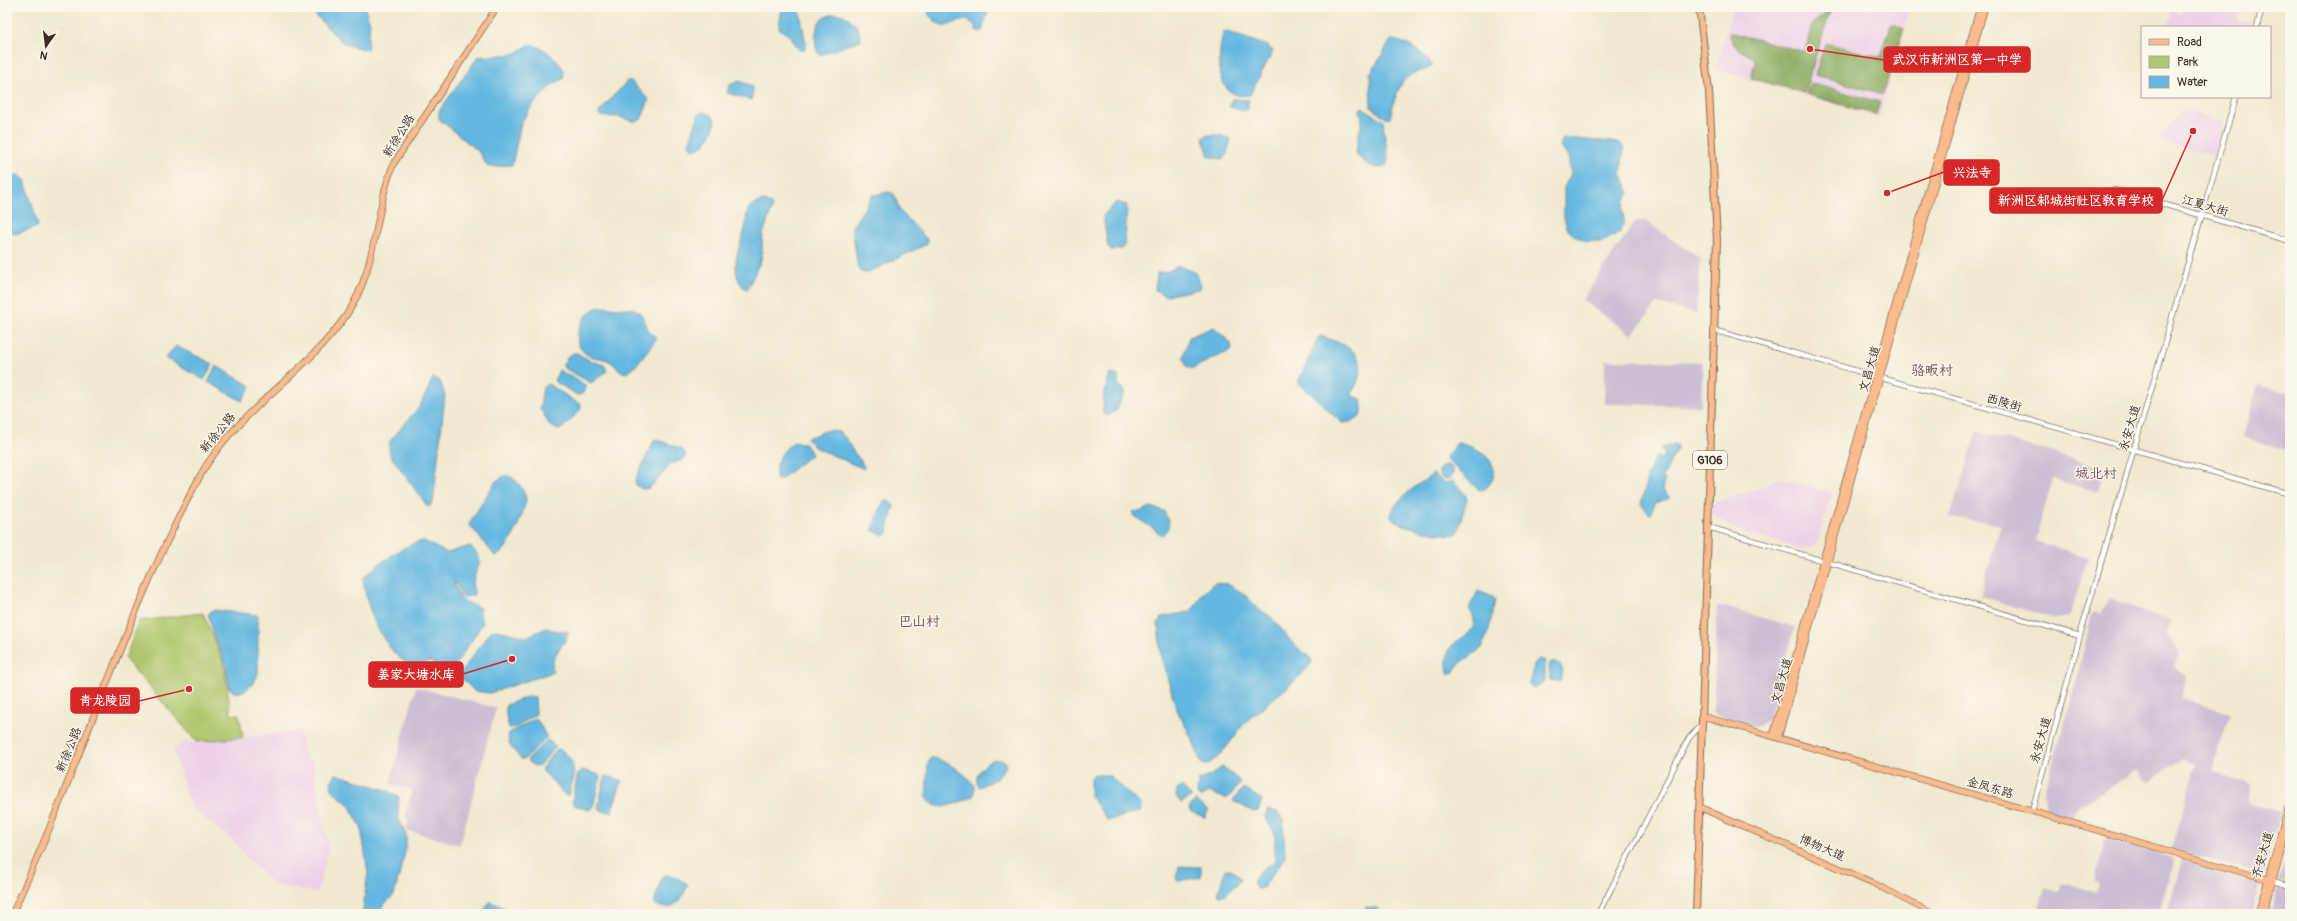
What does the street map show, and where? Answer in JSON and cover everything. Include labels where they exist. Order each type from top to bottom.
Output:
[{"type":"highway","name":"G106","points":[[1696,914],[1716,240],[1708,72],[1700,7]]},
{"type":"main road","name":"新徐公路","points":[[12,914],[100,705],[153,570],[199,478],[211,457],[233,429],[315,352],[352,307],[360,292],[370,266],[385,192],[394,163],[498,7]]},
{"type":"main road","name":"文昌大道","points":[[1775,737],[1980,7]]},
{"type":"main road","name":"文昌大道","points":[[1877,377],[1986,7]]},
{"type":"main road","name":"金凤东路","points":[[1702,716],[2270,881]]},
{"type":"main road","name":"齐安大道","points":[[2263,914],[2290,802]]},
{"type":"main road","name":"博物大道","points":[[1699,807],[1871,882],[1933,914]]},
{"type":"main road","name":"齐安大道","points":[[2258,914],[2290,820]]},
{"type":"street","points":[[2257,26],[2262,7]]},
{"type":"street","name":"永安大道","points":[[2032,811],[2080,636],[2236,98]]},
{"type":"street","name":"江夏大街","points":[[2114,190],[2290,241]]},
{"type":"street","name":"西陵街","points":[[1713,330],[2290,494]]},
{"type":"street","points":[[1708,527],[2080,636]]},
{"type":"street","points":[[1598,914],[1689,738],[1702,724]]},
{"type":"street","points":[[2270,881],[2290,886]]},
{"type":"shaded area","points":[[1733,7],[1910,7],[1879,117],[1715,69]]},
{"type":"shaded area","points":[[2184,7],[2226,7],[2241,11],[2238,20],[2251,23],[2250,26],[2173,26],[2168,24],[2172,11],[2181,14]]},
{"type":"shaded area","points":[[2181,110],[2224,121],[2214,156],[2158,140]]},
{"type":"shaded area","points":[[1644,220],[1701,259],[1696,314],[1657,304],[1632,335],[1582,300],[1635,222]]},
{"type":"shaded area","points":[[1605,360],[1703,362],[1701,406],[1604,404]]},
{"type":"shaded area","points":[[2258,385],[2290,394],[2290,451],[2243,437]]},
{"type":"shaded area","points":[[1977,431],[2105,468],[2098,492],[2053,479],[2035,541],[2088,557],[2071,613],[2066,618],[2055,619],[1980,596],[2001,525],[1950,517]]},
{"type":"shaded area","points":[[1777,478],[1832,493],[1817,542],[1811,547],[1801,549],[1735,530],[1711,513],[1711,504],[1767,485]]},
{"type":"shaded area","points":[[2109,598],[2170,621],[2165,635],[2169,637],[2180,652],[2174,667],[2187,675],[2181,699],[2230,713],[2213,770],[2230,779],[2252,785],[2247,802],[2281,812],[2262,875],[2172,849],[2196,764],[2183,758],[2151,781],[2145,780],[2137,770],[2075,809],[2071,819],[2046,812],[2044,791],[2068,712],[2093,612],[2101,614]]},
{"type":"shaded area","points":[[1717,605],[1795,627],[1770,715],[1766,722],[1760,726],[1754,727],[1713,714]]},
{"type":"shaded area","points":[[416,687],[496,708],[460,845],[406,830],[409,818],[405,817],[412,790],[390,784]]},
{"type":"shaded area","points":[[300,731],[306,760],[312,759],[329,848],[317,893],[274,885],[248,859],[234,841],[191,808],[173,750],[187,740],[190,743]]},
{"type":"shaded area","points":[[2106,839],[2174,858],[2159,914],[2037,914],[2045,888],[2060,892],[2063,883],[2096,892],[2098,883],[2094,882]]},
{"type":"shaded area","points":[[2290,844],[2290,884],[2279,881]]},
{"type":"shaded area","points":[[2182,859],[2260,882],[2251,914],[2167,914]]},
{"type":"shaded area","points":[[2278,888],[2290,892],[2290,914],[2270,914]]},
{"type":"green space","points":[[1831,9],[1804,93],[1751,78],[1755,62],[1753,57],[1737,48],[1730,37],[1729,32],[1805,52],[1812,24]]},
{"type":"green space","points":[[1891,24],[1904,28],[1883,94],[1815,75],[1825,43],[1881,57]]},
{"type":"green space","points":[[1810,83],[1880,102],[1876,115],[1806,94]]},
{"type":"green space","points":[[203,613],[224,663],[231,715],[239,714],[243,737],[197,742],[125,659],[139,621]]},
{"type":"water","points":[[307,7],[364,7],[370,22],[367,50],[344,44]]},
{"type":"water","points":[[782,7],[799,7],[806,44],[804,50],[799,50],[792,38],[779,28]]},
{"type":"water","points":[[931,7],[989,7],[982,31],[979,32],[976,31],[975,25],[967,20],[943,26],[928,14]]},
{"type":"water","points":[[833,14],[843,15],[852,21],[858,30],[861,40],[823,54],[819,54],[815,42],[817,27],[822,19]]},
{"type":"water","points":[[1224,31],[1268,46],[1273,51],[1250,95],[1238,95],[1229,91],[1224,84],[1220,74],[1219,63]]},
{"type":"water","points":[[1391,40],[1402,42],[1414,48],[1425,56],[1432,65],[1428,69],[1412,74],[1403,82],[1397,93],[1390,118],[1387,119],[1371,107],[1370,74]]},
{"type":"water","points":[[529,45],[534,45],[544,50],[559,63],[564,71],[563,79],[552,85],[531,107],[521,123],[512,165],[488,167],[478,151],[439,119],[439,111],[478,57],[515,54]]},
{"type":"water","points":[[627,81],[631,81],[649,100],[641,120],[632,121],[619,117],[600,116],[599,112]]},
{"type":"water","points":[[739,81],[752,86],[753,91],[751,100],[727,93],[730,85]]},
{"type":"water","points":[[1232,99],[1249,100],[1247,109],[1244,111],[1229,107]]},
{"type":"water","points":[[1362,107],[1384,121],[1384,133],[1388,159],[1387,164],[1384,167],[1380,168],[1367,164],[1356,152],[1362,120],[1360,110]]},
{"type":"water","points":[[701,112],[711,115],[714,118],[715,123],[705,144],[693,149],[689,144]]},
{"type":"water","points":[[1206,135],[1219,135],[1231,139],[1226,157],[1221,159],[1209,156],[1203,139]]},
{"type":"water","points":[[1563,138],[1613,142],[1621,144],[1624,148],[1621,173],[1629,192],[1623,206],[1624,225],[1620,232],[1605,241],[1585,241],[1575,236],[1568,230],[1564,218],[1564,187],[1571,174],[1568,157],[1560,146]]},
{"type":"water","points":[[19,175],[25,180],[38,225],[37,227],[15,234],[7,229],[7,177]]},
{"type":"water","points":[[889,192],[894,194],[900,211],[927,239],[927,244],[867,273],[861,272],[858,268],[852,227],[873,195]]},
{"type":"water","points":[[764,201],[771,204],[772,209],[763,234],[761,260],[747,290],[741,284],[737,276],[736,260],[745,228],[748,209],[754,204]]},
{"type":"water","points":[[1116,202],[1127,205],[1125,244],[1122,249],[1111,250],[1108,247],[1103,216]]},
{"type":"water","points":[[1179,266],[1195,272],[1200,282],[1199,289],[1165,296],[1155,290],[1157,273],[1166,272]]},
{"type":"water","points":[[602,307],[635,309],[641,314],[649,331],[657,338],[634,368],[627,373],[621,371],[607,360],[586,354],[580,348],[578,336],[582,322],[591,311]]},
{"type":"water","points":[[1214,327],[1231,343],[1232,350],[1193,368],[1187,368],[1183,357],[1189,337]]},
{"type":"water","points":[[1321,336],[1333,340],[1351,350],[1357,356],[1360,363],[1360,371],[1357,382],[1351,395],[1361,399],[1362,410],[1359,417],[1353,421],[1342,423],[1298,382],[1318,338]]},
{"type":"water","points":[[176,346],[213,364],[204,380],[165,358]]},
{"type":"water","points":[[573,353],[577,353],[591,361],[604,365],[607,371],[591,383],[564,368],[563,365],[568,356]]},
{"type":"water","points":[[216,366],[251,386],[242,401],[208,382]]},
{"type":"water","points":[[559,370],[587,386],[582,394],[577,395],[554,381]]},
{"type":"water","points":[[1110,374],[1118,376],[1118,384],[1125,392],[1116,411],[1106,416],[1103,413],[1104,394]]},
{"type":"water","points":[[433,378],[440,381],[445,395],[433,503],[428,507],[390,455],[389,446],[391,440],[420,406]]},
{"type":"water","points":[[548,384],[581,405],[581,409],[564,427],[559,430],[550,426],[540,408],[543,387]]},
{"type":"water","points":[[828,430],[841,433],[844,436],[861,461],[864,469],[814,447],[807,438]]},
{"type":"water","points":[[655,439],[682,449],[686,455],[683,460],[671,464],[650,488],[642,489],[636,485],[635,480]]},
{"type":"water","points":[[794,442],[804,443],[810,450],[811,455],[781,479],[777,480],[776,470],[779,459],[786,449]]},
{"type":"water","points":[[1457,443],[1474,448],[1489,459],[1493,466],[1494,473],[1492,481],[1485,489],[1479,490],[1445,458]]},
{"type":"water","points":[[1675,444],[1678,447],[1663,477],[1665,479],[1662,489],[1671,498],[1654,503],[1652,513],[1649,514],[1641,504],[1648,475],[1655,457],[1663,459],[1665,453],[1660,450],[1661,448]]},
{"type":"water","points":[[1443,465],[1449,465],[1453,469],[1453,475],[1449,479],[1443,479],[1439,475],[1439,469]]},
{"type":"water","points":[[1433,474],[1445,483],[1453,481],[1465,494],[1467,499],[1457,534],[1443,534],[1422,530],[1402,524],[1391,517],[1392,511],[1401,499],[1414,487]]},
{"type":"water","points":[[504,476],[508,476],[515,480],[524,492],[526,500],[519,523],[511,540],[501,553],[495,556],[469,524],[495,482]]},
{"type":"water","points":[[884,501],[891,502],[894,506],[888,533],[885,536],[872,530]]},
{"type":"water","points":[[1151,507],[1164,511],[1167,518],[1169,524],[1162,535],[1132,514],[1134,511],[1140,512]]},
{"type":"water","points":[[424,541],[447,553],[470,546],[480,560],[474,576],[473,596],[463,597],[455,582],[454,584],[462,600],[480,608],[480,617],[483,623],[454,667],[449,669],[429,661],[417,669],[395,654],[379,631],[368,605],[365,592],[363,579],[370,571],[384,560],[409,545]]},
{"type":"water","points":[[1214,583],[1227,584],[1243,593],[1260,610],[1271,617],[1296,647],[1309,656],[1312,661],[1302,674],[1244,724],[1217,757],[1205,765],[1201,763],[1194,743],[1177,710],[1161,657],[1158,623],[1162,617],[1189,612],[1196,605],[1201,595]]},
{"type":"water","points":[[1478,591],[1493,597],[1495,600],[1489,630],[1482,648],[1458,665],[1452,674],[1449,674],[1447,666],[1448,653],[1451,647],[1466,635],[1473,626],[1474,618],[1469,608]]},
{"type":"water","points":[[213,610],[258,615],[258,673],[255,681],[246,690],[234,692],[229,688],[226,664],[215,639],[208,614]]},
{"type":"water","points":[[546,628],[556,631],[567,631],[569,633],[555,656],[552,666],[553,672],[490,693],[474,691],[459,675],[491,631],[498,630],[526,637]]},
{"type":"water","points":[[1540,659],[1545,661],[1545,682],[1533,688],[1529,684],[1535,662]]},
{"type":"water","points":[[1551,662],[1556,662],[1562,667],[1561,679],[1559,681],[1550,680],[1549,666]]},
{"type":"water","points":[[530,696],[535,697],[536,714],[516,727],[509,728],[506,715],[506,705]]},
{"type":"water","points":[[536,718],[547,737],[525,759],[521,759],[509,743],[509,733]]},
{"type":"water","points":[[547,740],[555,745],[555,748],[539,766],[534,766],[527,760]]},
{"type":"water","points":[[557,749],[565,753],[572,763],[573,768],[573,777],[569,794],[566,796],[541,769]]},
{"type":"water","points":[[931,758],[940,760],[958,770],[968,778],[974,786],[973,796],[948,806],[935,805],[930,802],[926,797],[928,763]]},
{"type":"water","points":[[995,759],[1006,762],[1006,766],[997,778],[979,787],[977,779],[980,770],[987,763]]},
{"type":"water","points":[[1222,767],[1239,780],[1240,784],[1228,798],[1224,798],[1209,792],[1201,798],[1197,794],[1198,781],[1210,776]]},
{"type":"water","points":[[582,770],[599,775],[600,778],[593,807],[589,810],[574,805],[572,802],[578,773]]},
{"type":"water","points":[[336,774],[386,790],[399,797],[398,817],[406,835],[406,848],[394,895],[382,907],[379,914],[362,914],[368,873],[361,827],[349,805],[332,790],[331,780]]},
{"type":"water","points":[[1094,774],[1110,776],[1141,805],[1141,811],[1108,821],[1090,795],[1090,778]]},
{"type":"water","points":[[605,776],[622,780],[611,813],[598,808]]},
{"type":"water","points":[[1182,786],[1192,796],[1181,803],[1176,796],[1177,790]]},
{"type":"water","points":[[1243,788],[1262,800],[1258,811],[1254,812],[1233,801]]},
{"type":"water","points":[[1195,801],[1209,810],[1205,817],[1191,812],[1189,808]]},
{"type":"water","points":[[1268,809],[1277,812],[1283,819],[1285,857],[1264,887],[1258,889],[1254,885],[1255,878],[1266,867],[1273,864],[1275,860],[1275,834],[1265,817]]},
{"type":"water","points":[[1179,866],[1201,867],[1201,877],[1178,881],[1176,879]]},
{"type":"water","points":[[1226,869],[1231,869],[1242,879],[1226,894],[1219,896],[1218,891]]},
{"type":"water","points":[[665,875],[672,876],[688,884],[680,900],[671,907],[666,908],[660,907],[654,903],[662,877]]},
{"type":"water","points":[[489,902],[499,905],[514,914],[483,914]]},
{"type":"water","points":[[1366,907],[1377,908],[1380,914],[1363,914]]},
{"type":"place","name":"武汉市新洲区第一中学","points":[[1810,49]]},
{"type":"place","name":"新洲区邾城街社区教育学校","points":[[2193,131]]},
{"type":"place","name":"兴法寺","points":[[1887,193]]},
{"type":"place","name":"姜家大塘水库","points":[[512,659]]},
{"type":"place","name":"青龙陵园","points":[[189,689]]},
{"type":"district","name":"骆畈村","points":[[1932,370]]},
{"type":"district","name":"城北村","points":[[2096,473]]},
{"type":"district","name":"巴山村","points":[[919,621]]}]
